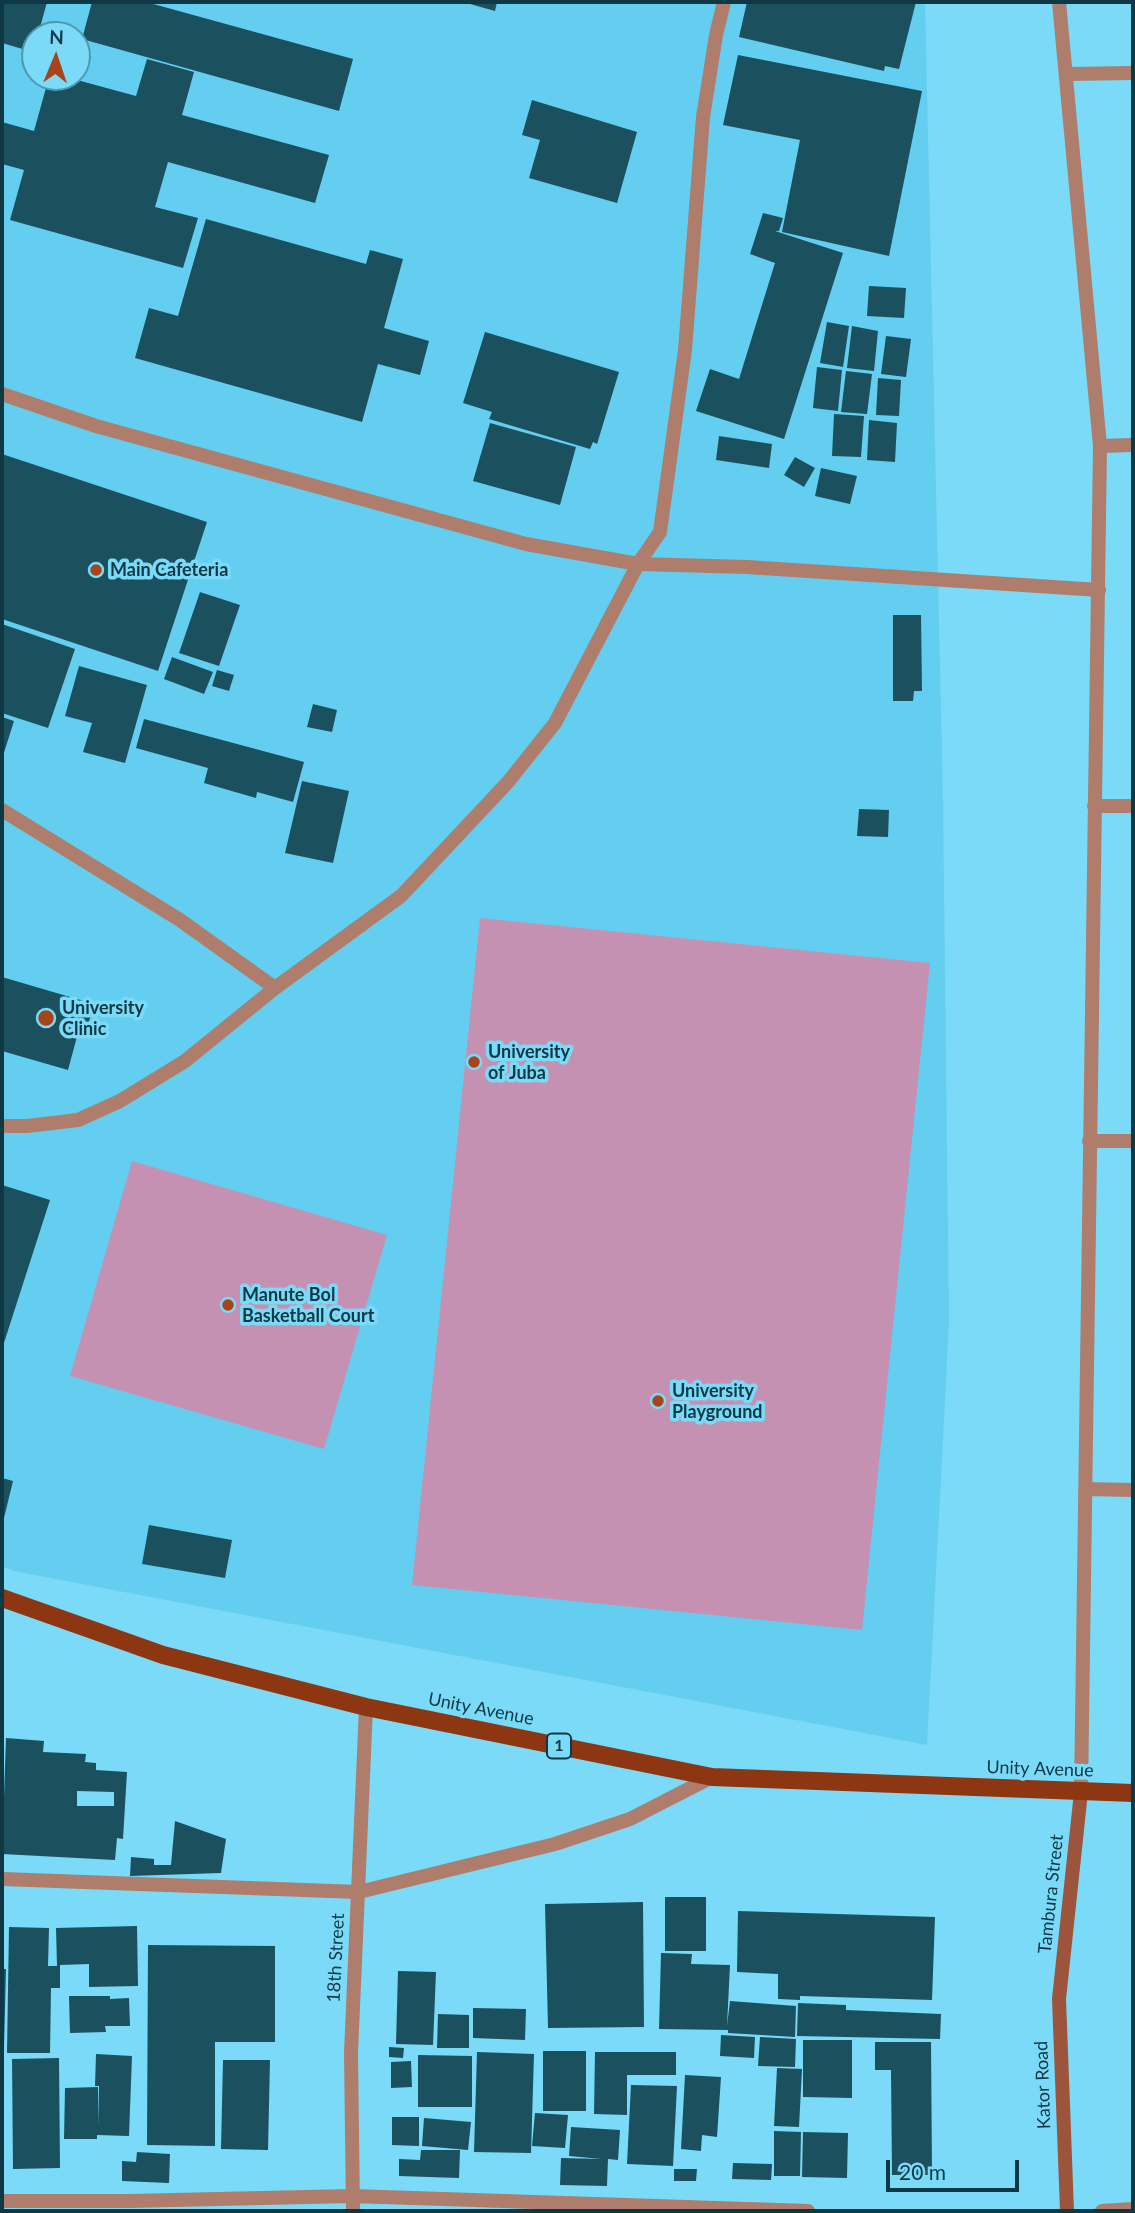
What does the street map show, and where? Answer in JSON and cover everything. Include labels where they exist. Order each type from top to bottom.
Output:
[{"type":"main road","name":"Unity Avenue","points":[[2,1598],[163,1655],[366,1707],[712,1777],[1133,1793]]},
{"type":"main road","name":"Tambura Street","points":[[1059,1999],[1081,1792]]},
{"type":"main road","name":"Kator Road","points":[[1059,1999],[1067,2211]]},
{"type":"street","points":[[2,1126],[78,1120],[120,1101],[185,1061],[275,988],[401,896],[508,782],[555,723],[638,565],[660,532],[685,350],[703,117],[716,34],[724,2]]},
{"type":"street","points":[[1059,2],[1100,446],[1081,1792]]},
{"type":"street","points":[[1067,74],[1133,73]]},
{"type":"street","points":[[2,394],[96,426],[526,544],[638,565],[747,567],[1099,590]]},
{"type":"street","points":[[1100,446],[1133,445]]},
{"type":"street","points":[[1094,806],[1133,806]]},
{"type":"street","points":[[2,810],[180,920],[275,988]]},
{"type":"street","points":[[1089,1141],[1133,1141]]},
{"type":"street","points":[[1085,1489],[1133,1490]]},
{"type":"street","name":"18th Street","points":[[353,2211],[351,2053],[366,1707]]},
{"type":"street","points":[[2,1879],[359,1892],[555,1844],[631,1819],[712,1777]]},
{"type":"street","points":[[2,2201],[352,2196],[808,2211]]},
{"type":"street","points":[[1102,2211],[1133,2209]]},
{"type":"shaded area","name":"University of Juba","points":[[2,2],[925,2],[943,801],[949,1323],[927,1745],[14,1571],[2,1566]]},
{"type":"shaded area","name":"University Playground","points":[[480,918],[930,963],[862,1630],[412,1585]]},
{"type":"shaded area","name":"Manute Bol Basketball Court","points":[[132,1161],[387,1235],[324,1449],[70,1376]]},
{"type":"building","points":[[2,2],[47,2],[42,21],[21,21],[21,49],[2,43]]},
{"type":"building","points":[[92,2],[146,2],[353,59],[339,111],[91,42],[91,21],[87,21]]},
{"type":"building","points":[[463,2],[497,2],[495,11]]},
{"type":"building","points":[[747,2],[916,2],[899,69],[885,66],[884,71],[739,37]]},
{"type":"building","points":[[738,55],[922,91],[889,256],[782,232],[800,140],[723,125]]},
{"type":"building","points":[[147,59],[194,72],[182,115],[329,155],[315,203],[168,162],[155,207],[198,218],[183,268],[10,220],[24,170],[2,164],[2,122],[34,131],[45,91],[91,91],[91,84],[136,96]]},
{"type":"building","points":[[532,100],[637,132],[617,203],[529,178],[540,140],[522,135]]},
{"type":"building","points":[[763,213],[783,218],[779,231],[775,231],[843,253],[784,439],[696,411],[710,369],[739,379],[775,263],[750,254]]},
{"type":"building","points":[[206,219],[366,264],[370,250],[403,259],[384,328],[429,341],[420,375],[378,364],[362,422],[135,358],[149,308],[178,316]]},
{"type":"building","points":[[869,286],[906,288],[904,318],[867,316]]},
{"type":"building","points":[[827,322],[849,326],[843,367],[820,363]]},
{"type":"building","points":[[852,326],[878,331],[874,371],[847,368]]},
{"type":"building","points":[[485,332],[619,372],[597,444],[593,442],[590,449],[489,419],[492,412],[463,403]]},
{"type":"building","points":[[886,336],[911,339],[906,377],[881,374]]},
{"type":"building","points":[[817,367],[842,370],[838,411],[813,408]]},
{"type":"building","points":[[846,371],[872,374],[867,414],[841,412]]},
{"type":"building","points":[[878,378],[901,380],[899,416],[876,415]]},
{"type":"building","points":[[834,414],[864,416],[861,457],[832,456]]},
{"type":"building","points":[[869,420],[897,423],[895,462],[867,460]]},
{"type":"building","points":[[490,423],[576,447],[560,505],[473,481]]},
{"type":"building","points":[[719,436],[772,444],[769,468],[716,460]]},
{"type":"building","name":"Main Cafeteria","points":[[2,454],[207,522],[158,671],[2,619]]},
{"type":"building","points":[[795,457],[815,468],[804,487],[784,475]]},
{"type":"building","points":[[821,468],[857,476],[850,504],[815,496]]},
{"type":"building","points":[[200,592],[240,605],[219,666],[179,653]]},
{"type":"building","points":[[893,615],[921,615],[922,691],[914,691],[913,701],[893,701]]},
{"type":"building","points":[[2,624],[75,649],[48,728],[2,713]]},
{"type":"building","points":[[172,657],[213,672],[204,694],[164,679]]},
{"type":"building","points":[[79,666],[147,685],[125,763],[83,752],[92,723],[65,716]]},
{"type":"building","points":[[217,670],[234,675],[229,691],[212,686]]},
{"type":"building","points":[[313,704],[337,710],[332,732],[307,727]]},
{"type":"building","points":[[2,717],[14,721],[2,759]]},
{"type":"building","points":[[144,719],[304,762],[293,802],[257,792],[256,798],[204,783],[208,768],[136,748]]},
{"type":"building","points":[[302,781],[349,791],[333,863],[285,853]]},
{"type":"building","points":[[859,809],[889,810],[888,837],[857,836]]},
{"type":"building","name":"University Clinic","points":[[2,977],[94,1004],[85,1035],[78,1033],[68,1070],[2,1051]]},
{"type":"building","points":[[2,1185],[50,1200],[2,1349]]},
{"type":"building","points":[[2,1478],[13,1481],[4,1518],[2,1517]]},
{"type":"building","points":[[149,1525],[232,1540],[225,1578],[142,1564]]},
{"type":"building","points":[[6,1738],[44,1741],[43,1752],[86,1754],[85,1762],[96,1763],[96,1770],[127,1772],[123,1839],[117,1838],[115,1860],[2,1854]],"holes":[[[77,1791],[114,1792],[114,1806],[77,1806]]]},
{"type":"building","points":[[175,1821],[226,1839],[221,1873],[130,1876],[131,1857],[154,1859],[154,1865],[171,1865]]},
{"type":"building","points":[[665,1897],[706,1897],[706,1951],[665,1951]]},
{"type":"building","points":[[643,1902],[644,2027],[548,2028],[545,1904]]},
{"type":"building","points":[[738,1911],[935,1917],[932,2000],[800,1996],[800,2000],[778,1999],[778,1974],[737,1972]]},
{"type":"building","points":[[137,1926],[138,1986],[89,1987],[89,1964],[60,1965],[60,1988],[51,1988],[50,2053],[7,2053],[9,1927],[49,1928],[48,1966],[57,1966],[56,1928]]},
{"type":"building","points":[[148,1945],[275,1946],[275,2042],[215,2042],[215,2146],[147,2145]]},
{"type":"building","points":[[661,1953],[692,1954],[691,1964],[730,1965],[727,2026],[730,2001],[796,2006],[795,2037],[728,2033],[728,2030],[659,2029]]},
{"type":"building","points":[[2,1969],[6,1969],[4,2048],[2,2048]]},
{"type":"building","points":[[398,1971],[436,1972],[433,2045],[396,2044]]},
{"type":"building","points":[[69,1996],[129,1998],[130,2026],[105,2026],[106,2032],[70,2033]]},
{"type":"building","points":[[798,2003],[846,2005],[846,2010],[941,2014],[940,2039],[797,2036]]},
{"type":"building","points":[[473,2008],[526,2009],[525,2040],[473,2038]]},
{"type":"building","points":[[438,2014],[469,2015],[469,2048],[437,2048]]},
{"type":"building","points":[[721,2035],[755,2037],[754,2058],[720,2056]]},
{"type":"building","points":[[760,2037],[796,2039],[795,2067],[758,2066]]},
{"type":"building","points":[[803,2040],[852,2040],[852,2098],[803,2097]]},
{"type":"building","points":[[875,2042],[931,2042],[932,2175],[892,2175],[891,2070],[875,2070]]},
{"type":"building","points":[[389,2047],[404,2048],[403,2058],[389,2057]]},
{"type":"building","points":[[543,2051],[586,2051],[586,2111],[543,2111]]},
{"type":"building","points":[[477,2052],[534,2054],[531,2153],[474,2152]]},
{"type":"building","points":[[595,2052],[676,2052],[676,2075],[627,2075],[627,2115],[594,2114]]},
{"type":"building","points":[[96,2054],[132,2056],[129,2136],[97,2135],[97,2139],[64,2139],[65,2088],[98,2087],[98,2127],[99,2086],[95,2086]]},
{"type":"building","points":[[418,2055],[472,2056],[472,2107],[418,2107]]},
{"type":"building","points":[[59,2058],[60,2168],[13,2169],[12,2059]]},
{"type":"building","points":[[223,2060],[270,2060],[268,2150],[221,2149]]},
{"type":"building","points":[[411,2061],[412,2087],[391,2088],[391,2062]]},
{"type":"building","points":[[777,2068],[802,2069],[799,2127],[774,2126]]},
{"type":"building","points":[[685,2075],[721,2077],[717,2137],[702,2135],[701,2151],[681,2149]]},
{"type":"building","points":[[631,2085],[677,2086],[673,2166],[627,2164]]},
{"type":"building","points":[[535,2113],[568,2115],[565,2148],[532,2146]]},
{"type":"building","points":[[392,2117],[419,2117],[419,2146],[392,2145]]},
{"type":"building","points":[[424,2118],[471,2122],[468,2150],[422,2146]]},
{"type":"building","points":[[571,2127],[620,2130],[618,2160],[608,2159],[607,2186],[560,2185],[561,2158],[602,2159],[569,2156]]},
{"type":"building","points":[[774,2131],[801,2132],[800,2176],[774,2176]]},
{"type":"building","points":[[803,2132],[848,2133],[847,2178],[802,2177]]},
{"type":"building","points":[[421,2150],[460,2150],[459,2178],[399,2176],[399,2159],[420,2160]]},
{"type":"building","points":[[137,2152],[170,2154],[169,2183],[122,2181],[122,2161],[136,2162]]},
{"type":"building","points":[[733,2163],[772,2164],[771,2180],[732,2179]]},
{"type":"building","points":[[674,2169],[697,2169],[696,2181],[674,2181]]},
{"type":"place","name":"Main Cafeteria","points":[[96,570]]},
{"type":"place","name":"University Clinic","points":[[46,1018]]},
{"type":"place","name":"University of Juba","points":[[474,1062]]},
{"type":"place","name":"Manute Bol Basketball Court","points":[[228,1305]]},
{"type":"place","name":"University Playground","points":[[658,1401]]}]
